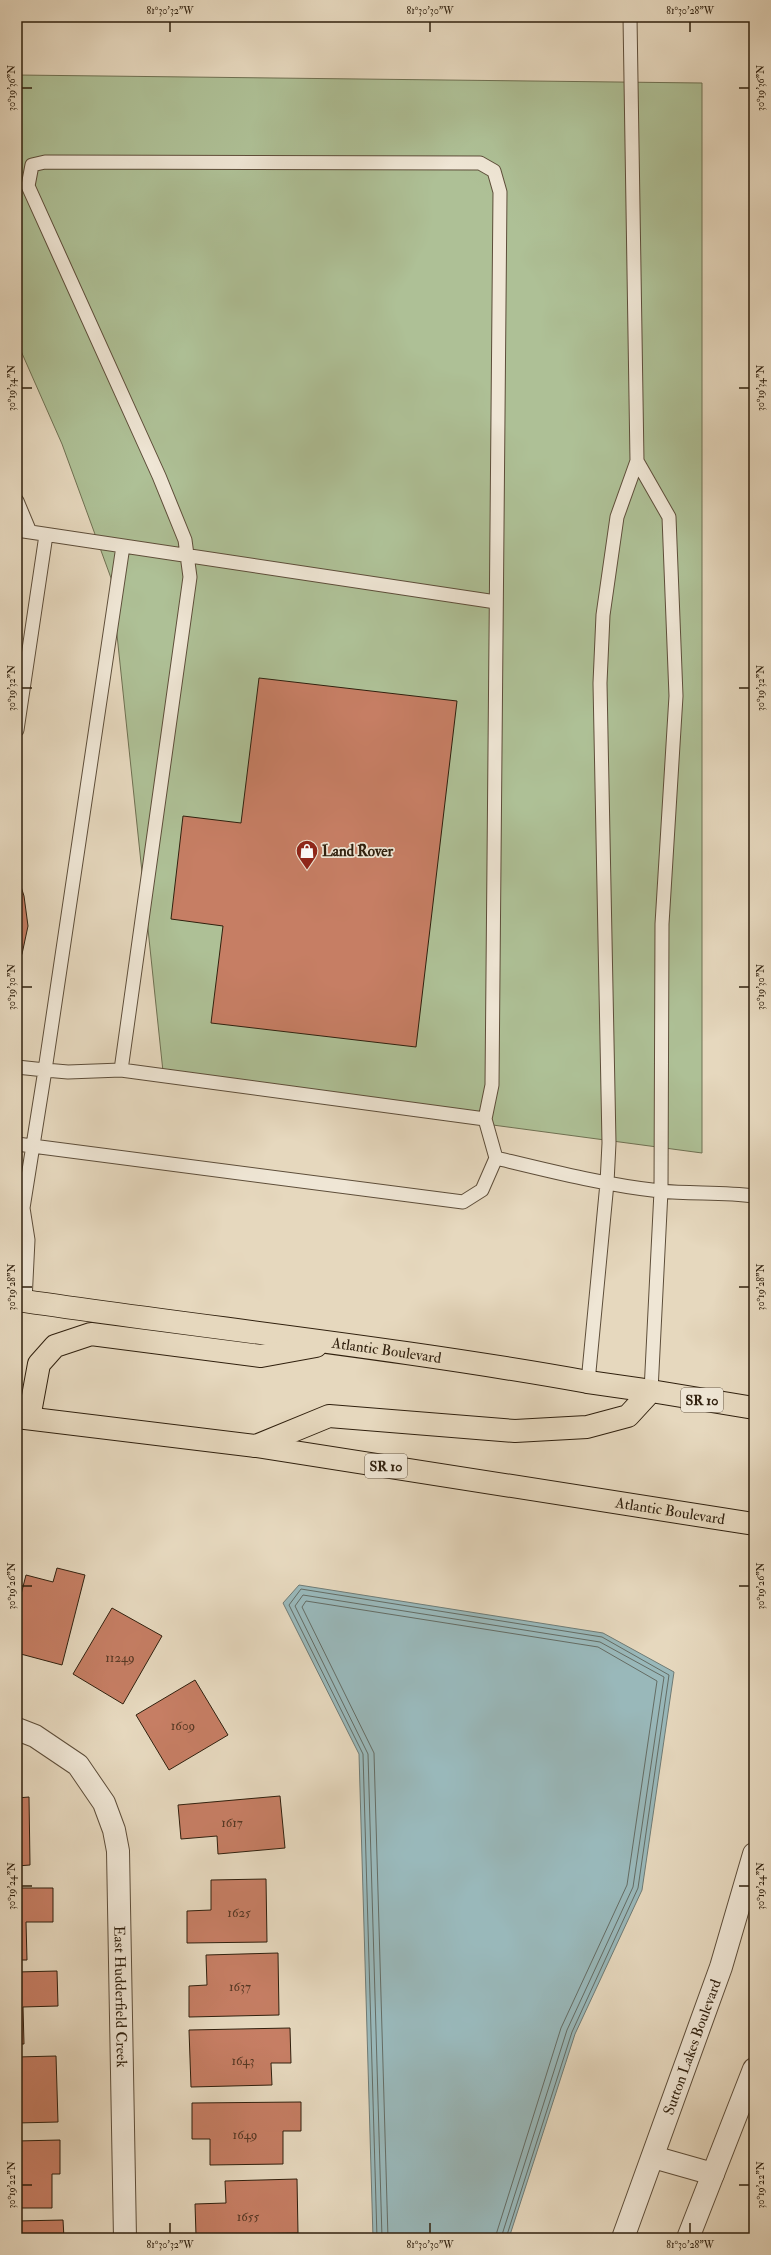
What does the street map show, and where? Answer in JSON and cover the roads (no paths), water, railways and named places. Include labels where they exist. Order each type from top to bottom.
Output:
[{"type":"main road","name":"Atlantic Boulevard","points":[[20,1303],[335,1343],[512,1368],[588,1382],[754,1408]]},
{"type":"main road","points":[[23,1418],[39,1364],[55,1346],[91,1334],[260,1356],[335,1343]]},
{"type":"main road","points":[[256,1446],[329,1416],[514,1431],[586,1427],[628,1416],[651,1391]]},
{"type":"main road","name":"Atlantic Boulevard","points":[[23,1418],[256,1446],[754,1524]]},
{"type":"street","name":"East Hudderfield Creek","points":[[17,1729],[35,1736],[78,1764],[104,1803],[114,1830],[118,1851],[125,2238]]},
{"type":"street","name":"Sutton Lakes Boulevard","points":[[623,2238],[721,1967],[754,1854]]},
{"type":"street","points":[[688,2238],[754,2069]]},
{"type":"street","points":[[653,2157],[713,2174]]},
{"type":"lane","points":[[588,1382],[607,1183],[609,1143],[600,683],[603,615],[617,517],[637,461],[630,17]]},
{"type":"lane","points":[[17,1144],[463,1202],[482,1190],[496,1158],[485,1119],[492,1085],[500,192],[494,171],[480,163],[45,162],[32,165],[28,186],[159,476],[185,540],[190,577],[121,1070]]},
{"type":"lane","points":[[637,461],[669,517],[676,696],[662,924],[661,1191],[651,1391]]},
{"type":"lane","points":[[17,501],[30,532]]},
{"type":"lane","points":[[17,530],[496,602]]},
{"type":"lane","points":[[17,730],[46,535]]},
{"type":"lane","points":[[20,1303],[28,1240],[20,1212],[45,1070],[123,546]]},
{"type":"lane","points":[[17,1067],[68,1072],[121,1070],[485,1119]]},
{"type":"lane","points":[[496,1158],[607,1183],[661,1191],[724,1192],[754,1196]]},
{"type":"water","points":[[299,1585],[603,1633],[674,1672],[642,1890],[575,2034],[509,2238],[373,2238],[359,1754],[283,1603]]},
{"type":"place","name":"Land Rover","points":[[307,870]]}]
